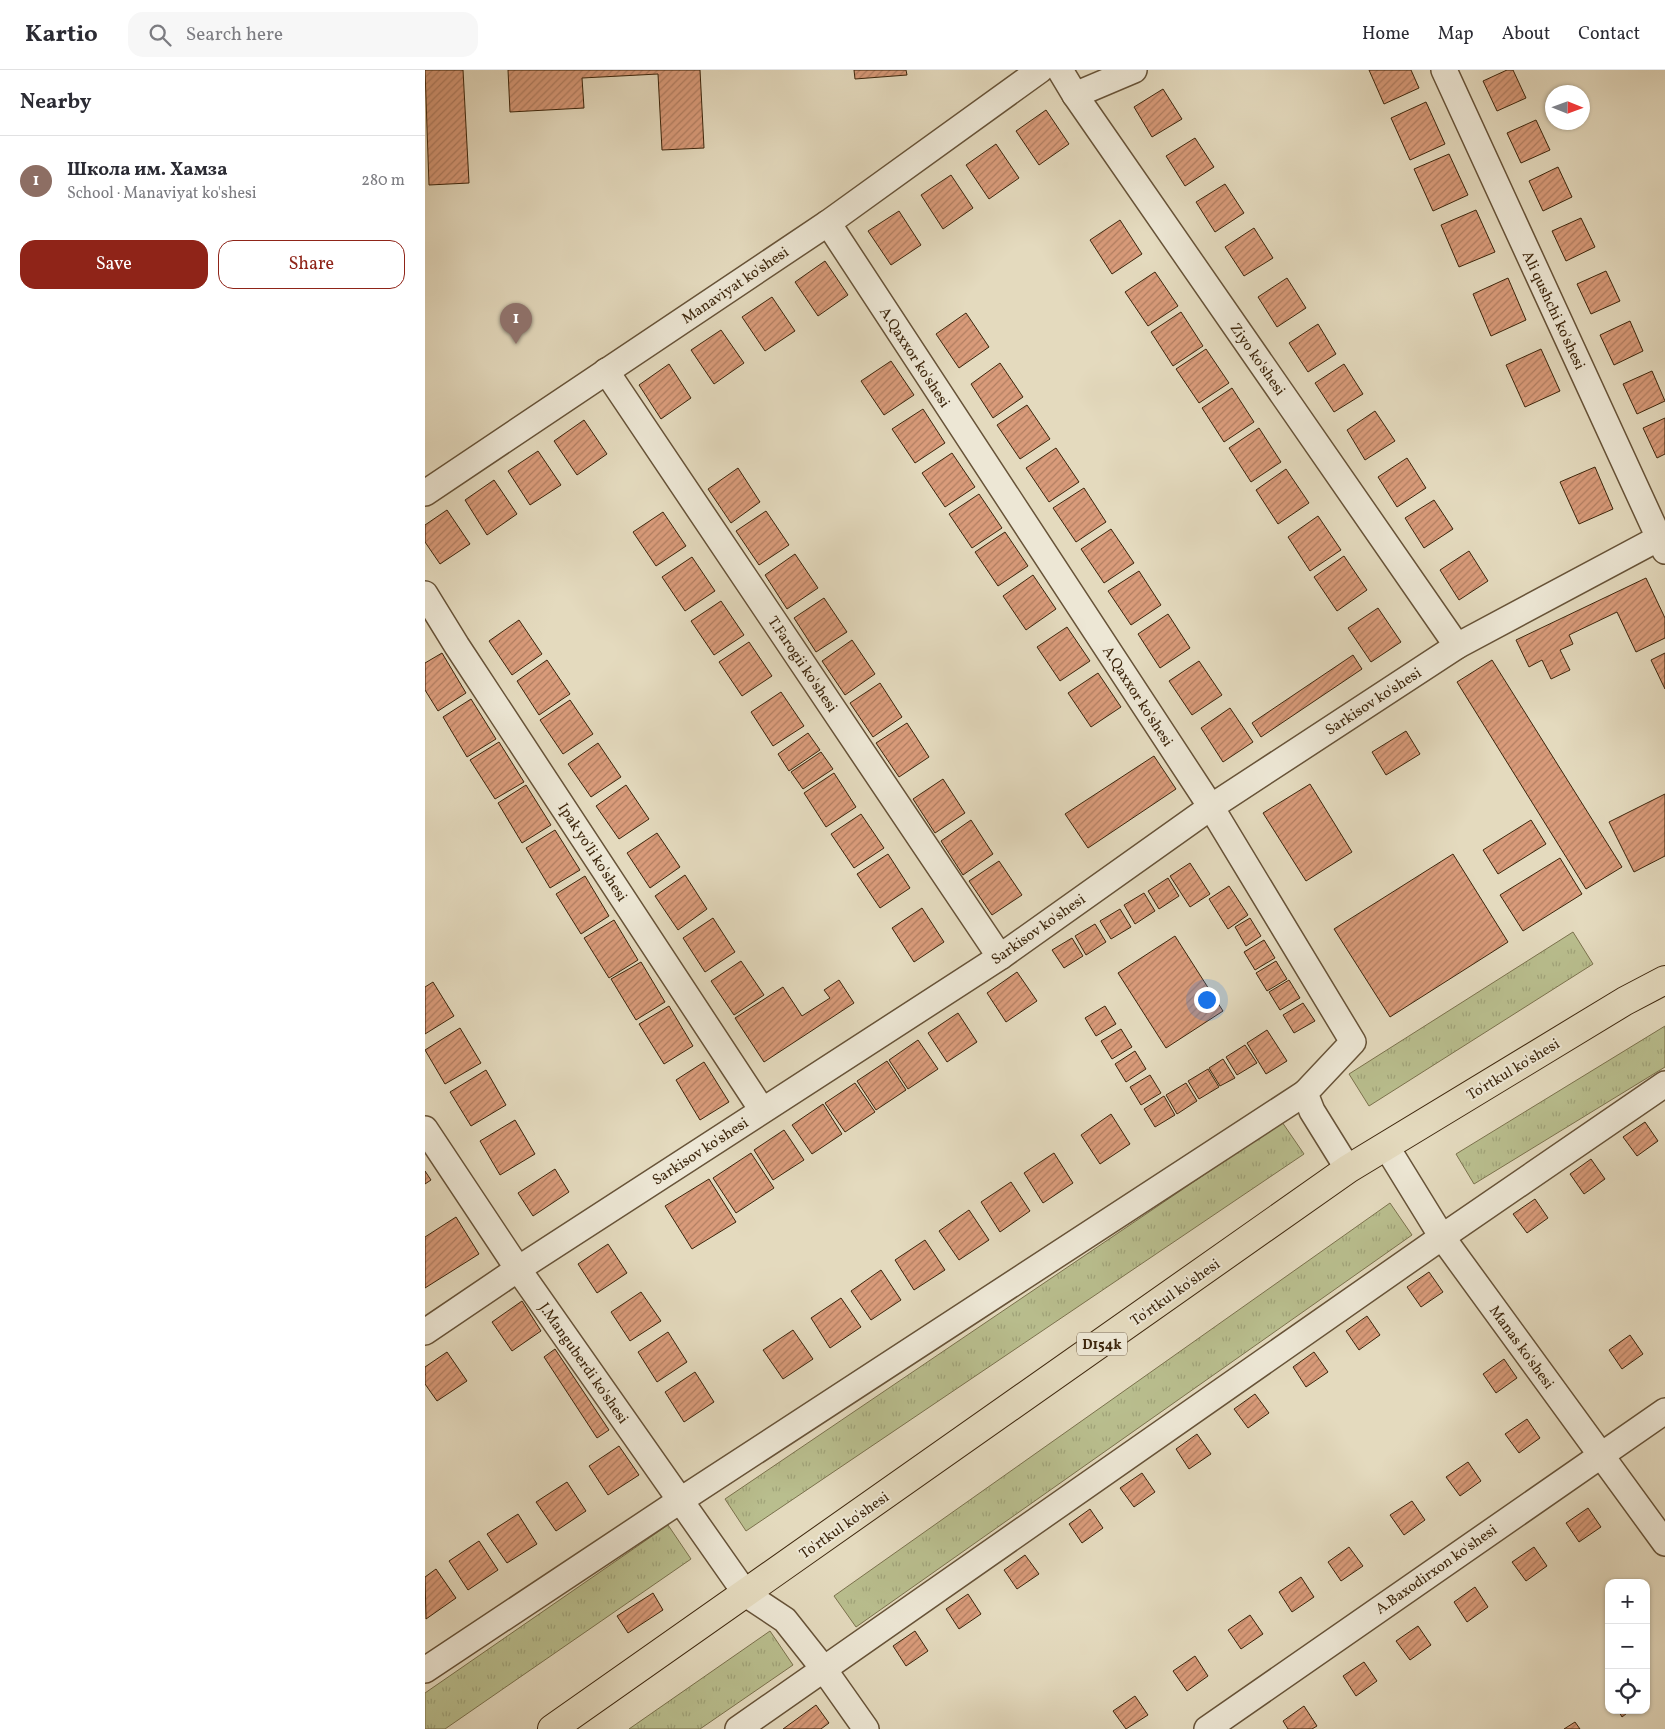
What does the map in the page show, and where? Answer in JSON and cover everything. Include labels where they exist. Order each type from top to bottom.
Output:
[{"type":"main road","name":"To'rtkul ko'shesi","points":[[552,1729],[1348,1169],[1625,1001],[1665,980]]},
{"type":"street","name":"Manaviyat ko'shesi","points":[[425,493],[828,223],[1040,70]]},
{"type":"street","name":"Ziyo ko'shesi","points":[[1060,70],[1075,95],[1457,646]]},
{"type":"street","points":[[1075,95],[1134,70]]},
{"type":"street","name":"Ali qushchi ko'shesi","points":[[1444,70],[1662,544]]},
{"type":"street","name":"A.Qaxxor ko'shesi","points":[[828,223],[1211,808],[1353,1042],[1305,1093]]},
{"type":"street","name":"T.Farogii ko'shesi","points":[[606,371],[1000,956]]},
{"type":"street","name":"Sarkisov ko'shesi","points":[[425,1332],[518,1269],[1000,956],[1211,808],[1457,646],[1662,544]]},
{"type":"street","name":"Ipak yo'li ko'shesi","points":[[425,594],[457,646],[762,1110]]},
{"type":"street","points":[[738,1729],[1442,1237],[1665,1084]]},
{"type":"street","points":[[425,1670],[681,1500],[1305,1093],[1312,1111],[1348,1169]]},
{"type":"street","name":"J.Manguberdi ko'shesi","points":[[425,1129],[518,1269],[746,1594]]},
{"type":"street","name":"Manas ko'shesi","points":[[1386,1146],[1442,1237],[1599,1455],[1665,1543]]},
{"type":"street","name":"A.Baxodirxon ko'shesi","points":[[1207,1729],[1665,1411]]},
{"type":"street","points":[[746,1594],[785,1620],[823,1668],[866,1729]]},
{"type":"green space","points":[[1573,932],[1593,964],[1369,1106],[1349,1074]]},
{"type":"green space","points":[[1665,1026],[1665,1067],[1474,1184],[1456,1154]]},
{"type":"green space","points":[[1282,1122],[1304,1154],[746,1531],[725,1499]]},
{"type":"green space","points":[[1390,1203],[1412,1235],[856,1627],[834,1596]]},
{"type":"green space","points":[[668,1525],[691,1559],[445,1729],[425,1729],[425,1693]]},
{"type":"green space","points":[[770,1631],[793,1665],[700,1729],[629,1729]]},
{"type":"building","points":[[425,70],[463,70],[469,183],[429,185]]},
{"type":"building","points":[[508,70],[700,70],[704,148],[662,150],[658,74],[582,78],[584,108],[510,112]]},
{"type":"building","points":[[854,70],[906,70],[907,75],[855,79]]},
{"type":"building","points":[[1369,70],[1411,70],[1419,88],[1384,104]]},
{"type":"building","points":[[1507,70],[1513,70],[1526,98],[1497,111],[1483,81]]},
{"type":"building","points":[[1163,89],[1182,119],[1152,137],[1134,107]]},
{"type":"building","points":[[1426,102],[1445,144],[1410,160],[1391,118]]},
{"type":"building","points":[[1046,110],[1069,144],[1039,165],[1016,131]]},
{"type":"building","points":[[1536,120],[1550,150],[1521,163],[1507,133]]},
{"type":"building","points":[[1195,138],[1214,167],[1185,186],[1166,156]]},
{"type":"building","points":[[996,144],[1019,178],[989,199],[966,165]]},
{"type":"building","points":[[1449,154],[1468,195],[1433,211],[1414,169]]},
{"type":"building","points":[[1558,167],[1572,197],[1543,211],[1529,181]]},
{"type":"building","points":[[951,175],[973,208],[943,229],[921,195]]},
{"type":"building","points":[[1225,184],[1244,213],[1215,232],[1196,202]]},
{"type":"building","points":[[1476,210],[1495,252],[1459,267],[1441,225]]},
{"type":"building","points":[[899,211],[921,245],[891,265],[868,231]]},
{"type":"building","points":[[1581,218],[1595,247],[1566,261],[1552,231]]},
{"type":"building","points":[[1120,220],[1142,254],[1112,274],[1090,240]]},
{"type":"building","points":[[1254,228],[1273,258],[1244,276],[1225,247]]},
{"type":"building","points":[[825,261],[848,295],[818,316],[795,282]]},
{"type":"building","points":[[1606,271],[1620,301],[1591,314],[1577,284]]},
{"type":"building","points":[[1155,272],[1178,306],[1148,326],[1125,292]]},
{"type":"building","points":[[1287,278],[1306,308],[1277,327],[1258,297]]},
{"type":"building","points":[[1508,278],[1526,320],[1491,336],[1473,294]]},
{"type":"building","points":[[772,297],[795,331],[765,351],[742,317]]},
{"type":"building","points":[[1181,312],[1203,346],[1173,366],[1151,332]]},
{"type":"building","points":[[966,313],[989,347],[959,368],[936,334]]},
{"type":"building","points":[[1630,321],[1643,351],[1614,365],[1600,335]]},
{"type":"building","points":[[1318,324],[1336,354],[1308,372],[1289,343]]},
{"type":"building","points":[[721,330],[744,363],[714,384],[691,350]]},
{"type":"building","points":[[1206,349],[1229,383],[1199,403],[1176,369]]},
{"type":"building","points":[[1541,349],[1560,391],[1525,407],[1506,365]]},
{"type":"building","points":[[891,361],[914,395],[884,415],[861,381]]},
{"type":"building","points":[[1000,363],[1023,397],[993,418],[971,384]]},
{"type":"building","points":[[669,364],[691,398],[661,419],[639,385]]},
{"type":"building","points":[[1344,364],[1363,394],[1334,412],[1315,383]]},
{"type":"building","points":[[1652,371],[1665,401],[1637,414],[1623,384]]},
{"type":"building","points":[[1232,388],[1254,422],[1224,442],[1202,408]]},
{"type":"building","points":[[1027,405],[1050,439],[1020,459],[997,425]]},
{"type":"building","points":[[923,409],[945,443],[915,463],[892,429]]},
{"type":"building","points":[[1375,411],[1395,441],[1365,460],[1347,430]]},
{"type":"building","points":[[1665,418],[1665,454],[1657,458],[1643,428]]},
{"type":"building","points":[[584,420],[607,454],[577,475],[554,441]]},
{"type":"building","points":[[1259,428],[1281,462],[1251,482],[1229,448]]},
{"type":"building","points":[[1056,448],[1079,482],[1049,502],[1026,468]]},
{"type":"building","points":[[538,451],[561,485],[530,505],[508,471]]},
{"type":"building","points":[[952,453],[975,487],[945,507],[922,473]]},
{"type":"building","points":[[1407,458],[1426,488],[1397,507],[1378,477]]},
{"type":"building","points":[[1595,467],[1613,509],[1579,524],[1560,482]]},
{"type":"building","points":[[738,468],[760,502],[731,523],[708,489]]},
{"type":"building","points":[[1286,469],[1309,503],[1278,524],[1256,490]]},
{"type":"building","points":[[494,480],[517,514],[487,535],[465,500]]},
{"type":"building","points":[[1084,488],[1106,522],[1076,542],[1053,508]]},
{"type":"building","points":[[979,494],[1002,528],[972,548],[949,514]]},
{"type":"building","points":[[1434,500],[1453,529],[1424,548],[1405,518]]},
{"type":"building","points":[[447,510],[470,544],[440,564],[425,542],[425,525]]},
{"type":"building","points":[[766,511],[789,545],[759,565],[736,531]]},
{"type":"building","points":[[663,512],[686,546],[656,566],[633,532]]},
{"type":"building","points":[[1318,516],[1341,550],[1310,571],[1288,537]]},
{"type":"building","points":[[1111,529],[1134,563],[1104,583],[1081,549]]},
{"type":"building","points":[[1005,532],[1028,566],[998,586],[975,552]]},
{"type":"building","points":[[1469,551],[1488,581],[1459,600],[1440,570]]},
{"type":"building","points":[[795,554],[818,588],[787,609],[765,575]]},
{"type":"building","points":[[1344,556],[1367,590],[1337,611],[1314,577]]},
{"type":"building","points":[[692,557],[715,591],[685,611],[662,577]]},
{"type":"building","points":[[1139,571],[1161,605],[1131,625],[1108,591]]},
{"type":"building","points":[[1033,575],[1056,609],[1026,630],[1003,596]]},
{"type":"building","points":[[1646,578],[1665,618],[1665,638],[1636,652],[1617,612],[1569,635],[1573,644],[1560,650],[1570,670],[1551,679],[1542,660],[1529,667],[1516,640]]},
{"type":"building","points":[[824,598],[847,632],[816,652],[794,618]]},
{"type":"building","points":[[721,601],[744,635],[714,655],[691,621]]},
{"type":"building","points":[[1378,608],[1401,642],[1371,662],[1348,628]]},
{"type":"building","points":[[1168,614],[1190,648],[1160,668],[1138,634]]},
{"type":"building","points":[[519,620],[542,654],[512,675],[489,641]]},
{"type":"building","points":[[1067,627],[1090,661],[1060,681],[1037,647]]},
{"type":"building","points":[[852,640],[875,674],[845,695],[822,661]]},
{"type":"building","points":[[749,642],[772,676],[742,696],[719,662]]},
{"type":"building","points":[[442,653],[466,693],[438,711],[425,690],[425,663]]},
{"type":"building","points":[[1665,653],[1665,689],[1651,660]]},
{"type":"building","points":[[1353,655],[1362,669],[1261,737],[1252,723]]},
{"type":"building","points":[[547,660],[570,694],[539,715],[517,681]]},
{"type":"building","points":[[1492,660],[1622,867],[1586,889],[1457,682]]},
{"type":"building","points":[[1199,661],[1222,695],[1192,715],[1169,681]]},
{"type":"building","points":[[1098,673],[1121,707],[1091,727],[1068,693]]},
{"type":"building","points":[[880,683],[902,717],[873,737],[850,703]]},
{"type":"building","points":[[781,692],[804,726],[773,746],[751,712]]},
{"type":"building","points":[[471,699],[496,739],[467,757],[443,717]]},
{"type":"building","points":[[570,700],[593,734],[563,754],[540,720]]},
{"type":"building","points":[[1230,708],[1253,742],[1223,762],[1201,728]]},
{"type":"building","points":[[907,723],[929,757],[899,777],[876,743]]},
{"type":"building","points":[[1406,731],[1420,754],[1386,775],[1372,752]]},
{"type":"building","points":[[808,733],[820,750],[789,771],[778,754]]},
{"type":"building","points":[[499,742],[524,782],[495,799],[470,760]]},
{"type":"building","points":[[598,743],[621,777],[591,797],[568,764]]},
{"type":"building","points":[[821,752],[833,769],[803,789],[791,772]]},
{"type":"building","points":[[1154,756],[1176,789],[1088,848],[1065,814]]},
{"type":"building","points":[[834,773],[856,807],[826,827],[804,793]]},
{"type":"building","points":[[943,779],[965,813],[935,833],[913,799]]},
{"type":"building","points":[[1310,784],[1352,852],[1306,881],[1263,813]]},
{"type":"building","points":[[526,785],[551,825],[522,843],[498,803]]},
{"type":"building","points":[[626,785],[649,819],[619,839],[596,806]]},
{"type":"building","points":[[1665,794],[1665,856],[1634,872],[1609,822]]},
{"type":"building","points":[[861,814],[884,848],[854,868],[831,834]]},
{"type":"building","points":[[971,820],[993,854],[963,875],[941,841]]},
{"type":"building","points":[[1531,820],[1546,844],[1498,874],[1483,850]]},
{"type":"building","points":[[555,830],[580,870],[550,888],[526,848]]},
{"type":"building","points":[[657,833],[680,867],[650,888],[627,853]]},
{"type":"building","points":[[888,854],[910,888],[880,908],[857,874]]},
{"type":"building","points":[[1453,854],[1508,942],[1390,1017],[1334,929]]},
{"type":"building","points":[[1560,858],[1582,894],[1523,931],[1500,895]]},
{"type":"building","points":[[999,861],[1022,895],[992,915],[969,881]]},
{"type":"building","points":[[1190,863],[1210,894],[1190,907],[1170,876]]},
{"type":"building","points":[[685,875],[707,909],[678,930],[655,896]]},
{"type":"building","points":[[585,876],[609,916],[581,934],[556,894]]},
{"type":"building","points":[[1168,878],[1179,896],[1159,909],[1148,891]]},
{"type":"building","points":[[1229,886],[1248,915],[1228,929],[1209,899]]},
{"type":"building","points":[[1144,893],[1155,911],[1135,924],[1124,905]]},
{"type":"building","points":[[922,908],[944,942],[914,962],[892,928]]},
{"type":"building","points":[[1120,909],[1131,927],[1111,939],[1100,921]]},
{"type":"building","points":[[713,918],[735,952],[705,972],[683,938]]},
{"type":"building","points":[[1250,918],[1261,936],[1246,946],[1235,927]]},
{"type":"building","points":[[614,920],[638,960],[609,978],[584,938]]},
{"type":"building","points":[[1095,924],[1106,942],[1086,955],[1075,936]]},
{"type":"building","points":[[1175,936],[1223,1011],[1166,1048],[1118,973]]},
{"type":"building","points":[[1072,938],[1083,956],[1064,968],[1052,950]]},
{"type":"building","points":[[1264,940],[1275,958],[1255,970],[1244,952]]},
{"type":"building","points":[[741,961],[764,995],[734,1015],[711,981]]},
{"type":"building","points":[[1276,961],[1287,979],[1267,991],[1256,973]]},
{"type":"building","points":[[641,962],[665,1002],[636,1020],[611,979]]},
{"type":"building","points":[[1017,972],[1037,1001],[1006,1022],[987,993]]},
{"type":"building","points":[[839,980],[854,1003],[764,1062],[735,1018],[783,987],[802,1016],[830,998],[824,990]]},
{"type":"building","points":[[1289,980],[1300,998],[1280,1010],[1269,992]]},
{"type":"building","points":[[433,982],[454,1016],[425,1034],[425,987]]},
{"type":"building","points":[[1303,1003],[1315,1021],[1294,1033],[1283,1015]]},
{"type":"building","points":[[669,1006],[693,1046],[664,1064],[639,1024]]},
{"type":"building","points":[[1105,1006],[1116,1024],[1096,1036],[1085,1018]]},
{"type":"building","points":[[958,1013],[977,1042],[947,1062],[928,1033]]},
{"type":"building","points":[[460,1028],[481,1063],[445,1084],[425,1050]]},
{"type":"building","points":[[1121,1029],[1132,1047],[1112,1059],[1101,1041]]},
{"type":"building","points":[[1267,1030],[1287,1061],[1266,1074],[1247,1043]]},
{"type":"building","points":[[918,1040],[938,1069],[908,1089],[889,1060]]},
{"type":"building","points":[[1245,1045],[1257,1063],[1237,1075],[1226,1057]]},
{"type":"building","points":[[1135,1051],[1146,1069],[1126,1082],[1115,1064]]},
{"type":"building","points":[[1223,1059],[1235,1078],[1220,1086],[1209,1068]]},
{"type":"building","points":[[887,1061],[906,1090],[876,1110],[857,1081]]},
{"type":"building","points":[[704,1062],[729,1102],[700,1120],[676,1080]]},
{"type":"building","points":[[1208,1069],[1219,1087],[1199,1099],[1188,1081]]},
{"type":"building","points":[[486,1070],[506,1105],[471,1126],[450,1092]]},
{"type":"building","points":[[1150,1075],[1161,1093],[1141,1105],[1130,1087]]},
{"type":"building","points":[[855,1083],[875,1112],[845,1132],[825,1103]]},
{"type":"building","points":[[1186,1083],[1197,1101],[1177,1114],[1166,1095]]},
{"type":"building","points":[[1164,1096],[1175,1115],[1155,1127],[1144,1109]]},
{"type":"building","points":[[823,1104],[842,1134],[812,1154],[792,1125]]},
{"type":"building","points":[[1111,1114],[1130,1144],[1100,1164],[1081,1135]]},
{"type":"building","points":[[515,1120],[535,1154],[500,1175],[480,1141]]},
{"type":"building","points":[[1645,1122],[1658,1141],[1637,1156],[1623,1137]]},
{"type":"building","points":[[784,1130],[804,1160],[773,1180],[754,1150]]},
{"type":"building","points":[[751,1153],[774,1188],[736,1213],[713,1178]]},
{"type":"building","points":[[1054,1153],[1073,1183],[1043,1203],[1024,1173]]},
{"type":"building","points":[[1591,1159],[1605,1179],[1584,1194],[1570,1174]]},
{"type":"building","points":[[555,1169],[569,1192],[533,1216],[518,1193]]},
{"type":"building","points":[[425,1171],[431,1180],[425,1184]]},
{"type":"building","points":[[709,1179],[736,1222],[692,1249],[665,1206]]},
{"type":"building","points":[[1011,1182],[1030,1211],[1000,1232],[981,1202]]},
{"type":"building","points":[[1535,1199],[1548,1218],[1527,1233],[1513,1214]]},
{"type":"building","points":[[969,1210],[989,1240],[959,1260],[939,1231]]},
{"type":"building","points":[[456,1217],[479,1254],[425,1288],[425,1237]]},
{"type":"building","points":[[925,1240],[945,1270],[914,1290],[895,1260]]},
{"type":"building","points":[[608,1244],[627,1273],[597,1293],[578,1264]]},
{"type":"building","points":[[881,1270],[901,1300],[871,1320],[851,1291]]},
{"type":"building","points":[[1429,1272],[1443,1292],[1421,1307],[1407,1287]]},
{"type":"building","points":[[641,1292],[661,1321],[630,1341],[611,1312]]},
{"type":"building","points":[[841,1298],[861,1327],[830,1348],[811,1318]]},
{"type":"building","points":[[522,1301],[541,1331],[512,1351],[492,1322]]},
{"type":"building","points":[[1367,1316],[1380,1335],[1359,1350],[1346,1331]]},
{"type":"building","points":[[793,1330],[813,1359],[783,1379],[763,1350]]},
{"type":"building","points":[[668,1332],[687,1362],[657,1382],[638,1352]]},
{"type":"building","points":[[1630,1335],[1643,1354],[1622,1369],[1609,1350]]},
{"type":"building","points":[[555,1349],[609,1430],[597,1438],[544,1357]]},
{"type":"building","points":[[447,1352],[467,1381],[437,1401],[425,1384],[425,1367]]},
{"type":"building","points":[[1314,1352],[1328,1372],[1306,1387],[1293,1367]]},
{"type":"building","points":[[1504,1359],[1517,1378],[1496,1393],[1483,1374]]},
{"type":"building","points":[[695,1372],[714,1402],[684,1422],[665,1392]]},
{"type":"building","points":[[1255,1394],[1269,1413],[1248,1428],[1234,1409]]},
{"type":"building","points":[[1527,1419],[1540,1438],[1519,1453],[1505,1434]]},
{"type":"building","points":[[1197,1434],[1211,1454],[1189,1469],[1176,1449]]},
{"type":"building","points":[[619,1446],[639,1475],[608,1495],[589,1466]]},
{"type":"building","points":[[1468,1462],[1481,1481],[1460,1496],[1446,1477]]},
{"type":"building","points":[[1142,1473],[1155,1492],[1134,1507],[1120,1488]]},
{"type":"building","points":[[567,1482],[586,1511],[556,1531],[536,1502]]},
{"type":"building","points":[[1412,1501],[1425,1520],[1404,1535],[1390,1515]]},
{"type":"building","points":[[1588,1508],[1601,1527],[1579,1542],[1566,1523]]},
{"type":"building","points":[[1090,1509],[1103,1528],[1082,1543],[1069,1524]]},
{"type":"building","points":[[518,1514],[537,1544],[507,1563],[487,1534]]},
{"type":"building","points":[[479,1541],[498,1570],[468,1590],[449,1561]]},
{"type":"building","points":[[1349,1547],[1363,1566],[1341,1581],[1328,1562]]},
{"type":"building","points":[[1534,1547],[1547,1566],[1526,1581],[1512,1562]]},
{"type":"building","points":[[1025,1555],[1039,1574],[1017,1589],[1004,1570]]},
{"type":"building","points":[[436,1569],[456,1598],[426,1619],[425,1577]]},
{"type":"building","points":[[1301,1577],[1314,1597],[1292,1612],[1279,1592]]},
{"type":"building","points":[[1475,1587],[1488,1607],[1467,1622],[1454,1602]]},
{"type":"building","points":[[653,1593],[663,1610],[628,1633],[617,1616]]},
{"type":"building","points":[[968,1594],[981,1614],[959,1629],[946,1609]]},
{"type":"building","points":[[1250,1615],[1263,1634],[1241,1649],[1228,1630]]},
{"type":"building","points":[[1418,1626],[1431,1645],[1410,1660],[1396,1641]]},
{"type":"building","points":[[915,1631],[928,1651],[906,1666],[893,1646]]},
{"type":"building","points":[[1195,1656],[1208,1676],[1187,1691],[1173,1671]]},
{"type":"building","points":[[1364,1662],[1377,1681],[1356,1696],[1343,1676]]},
{"type":"building","points":[[1135,1696],[1148,1715],[1126,1729],[1113,1711]]},
{"type":"building","points":[[816,1705],[829,1723],[821,1729],[783,1729]]},
{"type":"building","points":[[1304,1706],[1317,1726],[1312,1729],[1288,1729],[1283,1721]]},
{"type":"building","points":[[1575,1722],[1580,1729],[1564,1729]]},
{"type":"place","name":"Школа им. Хамза","points":[[516,344]]}]
